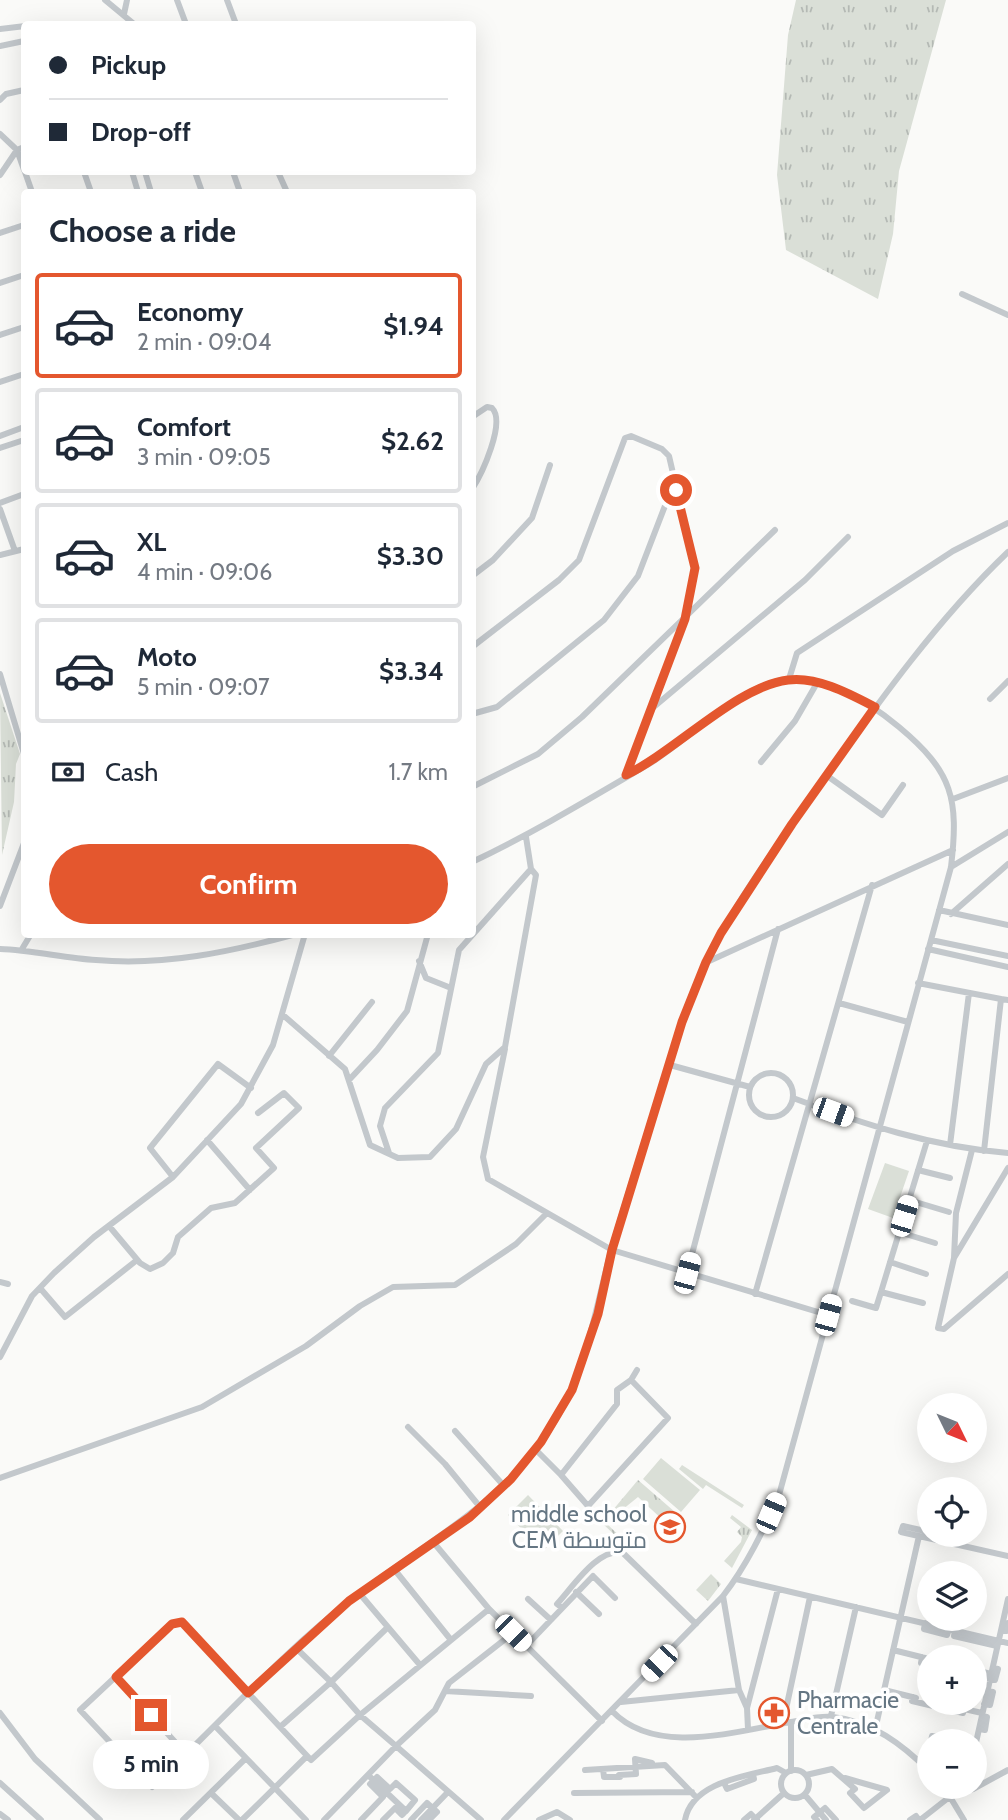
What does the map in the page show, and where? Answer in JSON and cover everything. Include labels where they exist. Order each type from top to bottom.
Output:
[{"type":"street","points":[[105,0],[131,21]]},
{"type":"street","points":[[124,14],[127,0]]},
{"type":"street","points":[[177,0],[185,21]]},
{"type":"street","points":[[227,0],[235,21]]},
{"type":"street","points":[[0,29],[21,26]]},
{"type":"street","points":[[0,46],[21,42]]},
{"type":"street","points":[[0,100],[6,94],[21,90]]},
{"type":"street","points":[[0,134],[21,148],[0,175]]},
{"type":"street","points":[[0,233],[21,226]]},
{"type":"street","points":[[0,284],[21,276]]},
{"type":"street","points":[[962,294],[1008,315]]},
{"type":"street","points":[[0,335],[21,328]]},
{"type":"street","points":[[0,382],[21,375]]},
{"type":"street","points":[[476,414],[487,407],[492,408],[497,423],[484,472],[476,483]]},
{"type":"street","points":[[0,436],[21,428]]},
{"type":"street","points":[[476,644],[559,580],[579,559],[625,438],[631,436],[662,449],[670,456],[695,568],[685,619],[626,775]]},
{"type":"street","points":[[0,448],[21,441]]},
{"type":"street","points":[[476,573],[493,561],[532,518],[550,465]]},
{"type":"street","points":[[476,715],[497,708],[604,620],[638,576],[668,498],[676,490]]},
{"type":"street","points":[[0,503],[21,496]]},
{"type":"street","points":[[0,509],[15,551]]},
{"type":"street","points":[[789,679],[797,653],[953,551],[1008,523]]},
{"type":"street","points":[[476,784],[538,754],[685,619],[775,530]]},
{"type":"street","points":[[649,711],[805,580],[848,537]]},
{"type":"street","points":[[0,555],[21,550]]},
{"type":"street","points":[[489,1609],[360,1715],[311,1760],[248,1693],[182,1622],[172,1624],[80,1710],[152,1787],[248,1693],[297,1649],[360,1594],[434,1543],[480,1507],[504,1486],[536,1450],[572,1390],[598,1314],[612,1250],[682,1022],[721,933],[826,775],[875,707],[979,580],[1008,552]]},
{"type":"street","points":[[0,674],[21,734]]},
{"type":"street","points":[[476,860],[526,837],[626,775],[649,764],[754,690],[789,679],[817,683],[847,692],[875,707],[932,756],[953,799],[951,867],[779,1495],[736,1579],[723,1596],[504,1820]]},
{"type":"street","points":[[990,699],[1008,681]]},
{"type":"street","points":[[761,762],[795,721],[817,683]]},
{"type":"street","points":[[826,775],[882,816],[903,785]]},
{"type":"street","points":[[953,799],[1008,779]]},
{"type":"street","points":[[951,867],[1008,832]]},
{"type":"street","points":[[526,837],[531,869],[536,875],[483,1157],[488,1179],[612,1250],[828,1315]]},
{"type":"street","points":[[706,962],[953,850]]},
{"type":"street","points":[[0,906],[21,851]]},
{"type":"street","points":[[951,914],[1008,864]]},
{"type":"street","points":[[476,931],[531,869]]},
{"type":"street","points":[[755,1294],[872,885]]},
{"type":"street","points":[[939,910],[1008,925]]},
{"type":"street","points":[[687,1273],[778,929]]},
{"type":"street","points":[[22,949],[29,938]]},
{"type":"street","points":[[0,949],[22,949],[97,960],[171,961],[239,950],[282,938]]},
{"type":"street","points":[[0,1357],[10,1334],[40,1288],[109,1226],[173,1177],[251,1088],[273,1045],[304,938]]},
{"type":"street","points":[[349,1080],[377,1051],[407,1011],[427,938]]},
{"type":"street","points":[[389,1154],[380,1126],[385,1108],[438,1053],[459,950],[470,938]]},
{"type":"street","points":[[931,940],[1008,956]]},
{"type":"street","points":[[928,949],[1008,967]]},
{"type":"street","points":[[419,959],[426,978],[451,988]]},
{"type":"street","points":[[918,983],[1005,1000],[984,1151]]},
{"type":"street","points":[[950,1145],[969,993]]},
{"type":"street","points":[[329,1056],[372,1002]]},
{"type":"street","points":[[839,1003],[908,1023]]},
{"type":"street","points":[[283,1015],[345,1069],[370,1145],[398,1158],[430,1157],[456,1129],[486,1063],[505,1047]]},
{"type":"street","points":[[173,1177],[150,1148],[218,1064],[251,1088]]},
{"type":"street","points":[[670,1065],[750,1087]]},
{"type":"street","points":[[779,1075],[790,1084],[793,1098],[780,1115],[765,1116],[753,1108],[750,1102],[750,1087],[759,1076],[779,1075]]},
{"type":"street","points":[[109,1226],[137,1260],[150,1269],[163,1263],[173,1253],[178,1237],[211,1208],[236,1203],[274,1168],[256,1148],[299,1108],[284,1093],[258,1114]]},
{"type":"street","points":[[793,1098],[879,1129],[972,1150],[1008,1153]]},
{"type":"street","points":[[207,1140],[250,1190]]},
{"type":"street","points":[[852,1301],[876,1308],[927,1140]]},
{"type":"street","points":[[972,1150],[956,1213],[954,1258],[939,1330],[944,1329],[1008,1274]]},
{"type":"street","points":[[954,1258],[1008,1168]]},
{"type":"street","points":[[918,1170],[950,1178]]},
{"type":"street","points":[[909,1200],[949,1212]]},
{"type":"street","points":[[0,1478],[202,1407],[306,1346],[360,1306],[393,1287],[455,1285],[516,1244],[547,1213]]},
{"type":"street","points":[[899,1232],[935,1243]]},
{"type":"street","points":[[40,1288],[65,1317],[137,1260]]},
{"type":"street","points":[[890,1262],[926,1274]]},
{"type":"street","points":[[881,1292],[923,1303]]},
{"type":"street","points":[[561,1475],[617,1405],[617,1390],[631,1380],[637,1370]]},
{"type":"street","points":[[536,1450],[588,1506],[668,1418],[631,1380]]},
{"type":"street","points":[[408,1427],[445,1464],[480,1507]]},
{"type":"street","points":[[455,1431],[504,1486]]},
{"type":"street","points":[[875,1730],[900,1617],[922,1536],[1008,1556]]},
{"type":"street","points":[[434,1543],[489,1609],[602,1721]]},
{"type":"street","points":[[574,1591],[604,1555],[619,1552],[696,1624]]},
{"type":"street","points":[[394,1569],[451,1640]]},
{"type":"street","points":[[526,1646],[562,1608],[557,1604],[593,1576],[615,1598]]},
{"type":"street","points":[[736,1579],[925,1623],[924,1629],[947,1635],[952,1630],[954,1636],[997,1648],[1008,1643]]},
{"type":"street","points":[[748,1729],[747,1708],[778,1589]]},
{"type":"street","points":[[574,1591],[599,1614]]},
{"type":"street","points":[[360,1594],[420,1665]]},
{"type":"street","points":[[723,1596],[739,1690],[747,1708]]},
{"type":"street","points":[[783,1723],[810,1597]]},
{"type":"street","points":[[528,1599],[551,1620]]},
{"type":"street","points":[[987,1704],[990,1705],[993,1692],[987,1691],[1001,1630],[1007,1621],[1008,1600]]},
{"type":"street","points":[[831,1716],[856,1607]]},
{"type":"street","points":[[280,1727],[387,1628]]},
{"type":"street","points":[[324,1820],[370,1778],[396,1746],[435,1710],[445,1691],[471,1664],[513,1633]]},
{"type":"street","points":[[297,1649],[360,1715],[477,1819]]},
{"type":"street","points":[[893,1650],[917,1656]]},
{"type":"street","points":[[987,1673],[991,1674]]},
{"type":"street","points":[[987,1674],[991,1674]]},
{"type":"street","points":[[116,1677],[186,1754]]},
{"type":"street","points":[[621,1702],[739,1690]]},
{"type":"street","points":[[884,1690],[917,1698]]},
{"type":"street","points":[[445,1691],[531,1696]]},
{"type":"street","points":[[913,1697],[912,1701],[917,1702]]},
{"type":"street","points":[[612,1711],[629,1725],[660,1736],[707,1735],[831,1716],[875,1730],[902,1745],[917,1759]]},
{"type":"street","points":[[0,1713],[35,1759],[100,1820]]},
{"type":"street","points":[[791,1722],[789,1772],[781,1782],[784,1793],[795,1799],[804,1795],[809,1784],[806,1775]]},
{"type":"street","points":[[215,1726],[306,1820]]},
{"type":"street","points":[[212,1794],[241,1820],[307,1756]]},
{"type":"street","points":[[183,1820],[245,1759]]},
{"type":"street","points":[[585,1770],[603,1769],[604,1777],[620,1777],[636,1774],[635,1759],[662,1765],[694,1795]]},
{"type":"street","points":[[574,1793],[694,1795],[724,1783],[777,1768],[806,1775],[832,1769],[855,1789],[850,1793],[864,1808],[887,1790],[845,1778]]},
{"type":"street","points":[[987,1781],[1008,1770]]},
{"type":"street","points":[[370,1778],[377,1777],[390,1790],[397,1783],[415,1800],[402,1815],[395,1808],[383,1820]]},
{"type":"street","points":[[370,1778],[405,1811]]},
{"type":"street","points":[[361,1820],[383,1797],[369,1784],[370,1778]]},
{"type":"street","points":[[0,1783],[41,1820]]},
{"type":"street","points":[[421,1820],[448,1792]]},
{"type":"street","points":[[744,1820],[751,1814],[756,1819],[784,1793]]},
{"type":"street","points":[[683,1819],[694,1795]]},
{"type":"street","points":[[804,1795],[818,1816],[826,1820]]},
{"type":"street","points":[[910,1820],[916,1816],[920,1820],[947,1799]]},
{"type":"street","points":[[958,1799],[964,1820]]},
{"type":"street","points":[[411,1820],[427,1803],[437,1812],[429,1820]]},
{"type":"street","points":[[818,1816],[825,1808],[836,1820]]},
{"type":"street","points":[[539,1820],[557,1812],[570,1820]]},
{"type":"street","points":[[0,1814],[8,1820]]},
{"type":"green space","points":[[796,0],[946,0],[899,171],[893,234],[878,299],[786,250],[777,175],[788,35]]},
{"type":"green space","points":[[0,693],[20,754],[16,764],[14,802],[2,855]]},
{"type":"green space","points":[[885,1163],[909,1171],[893,1218],[868,1209]]},
{"type":"green space","points":[[661,1458],[700,1490],[681,1512],[643,1479]]},
{"type":"green space","points":[[682,1465],[744,1505],[742,1508],[706,1485],[703,1489],[679,1469]]},
{"type":"green space","points":[[638,1480],[675,1512],[665,1522],[638,1497],[606,1523],[626,1542],[624,1544],[602,1523]]},
{"type":"green space","points":[[528,1495],[563,1531],[543,1551],[508,1515]]},
{"type":"green space","points":[[732,1515],[752,1530],[732,1568],[724,1561],[741,1542],[742,1537],[737,1532],[741,1527],[730,1518]]},
{"type":"green space","points":[[711,1574],[721,1584],[708,1601],[696,1590]]},
{"type":"place","name":"middle school CEM متوسطة","points":[[670,1527]]},
{"type":"place","name":"Pharmacie Centrale","points":[[774,1713]]},
{"type":"route","points":[[151,1715],[116,1677],[172,1624],[182,1622],[248,1693],[349,1601],[470,1517],[528,1461],[572,1390],[598,1314],[612,1250],[682,1022],[706,962],[721,933],[792,824],[875,707],[847,692],[817,683],[789,679],[754,690],[649,764],[626,775],[685,619],[695,568],[676,490]]}]
